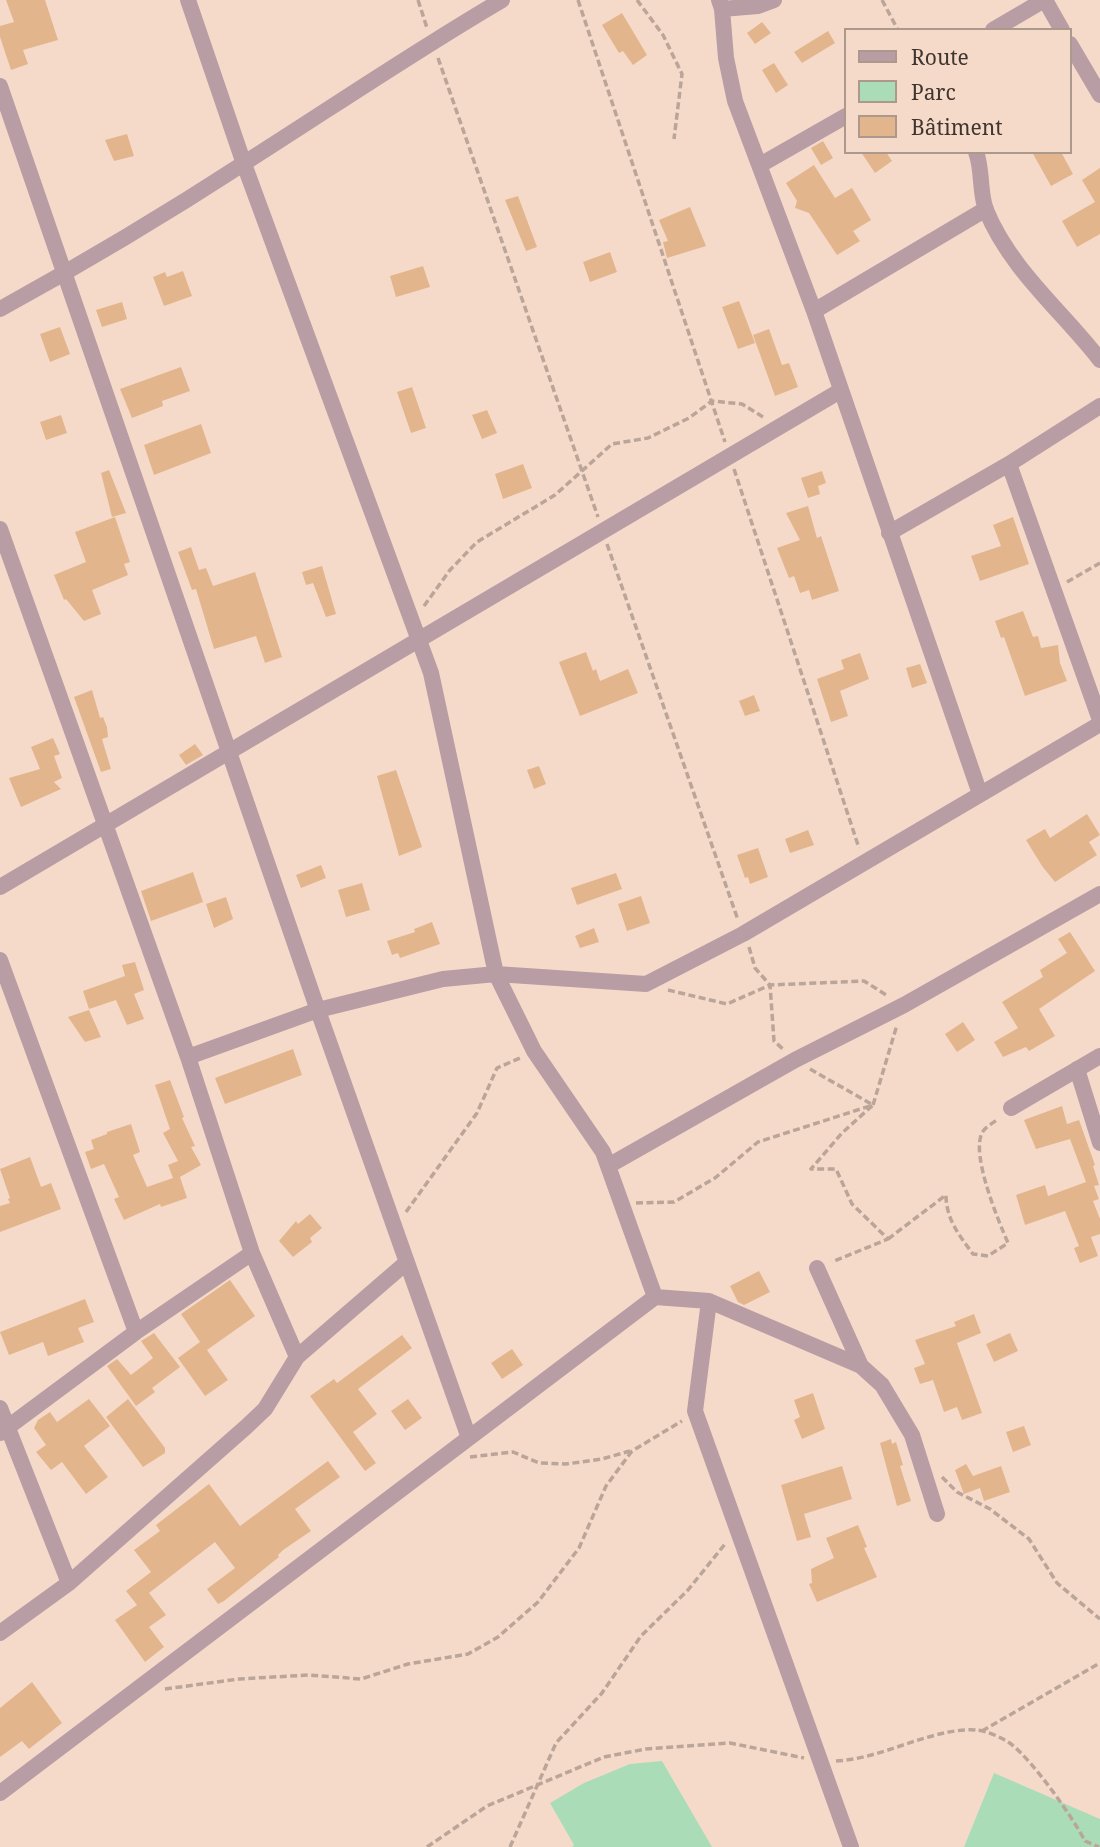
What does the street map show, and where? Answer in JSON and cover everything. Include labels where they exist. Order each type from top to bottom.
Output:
[{"type":"street","points":[[188,0],[244,164],[431,673],[496,974],[534,1051],[603,1152],[655,1297]]},
{"type":"street","points":[[0,309],[64,274],[244,164],[432,41],[502,0]]},
{"type":"street","points":[[774,0],[758,6],[720,4],[726,58],[735,101],[814,311],[980,794]]},
{"type":"street","points":[[996,28],[1045,0],[1061,28]]},
{"type":"street","points":[[1072,47],[1100,95]]},
{"type":"street","points":[[0,86],[318,1010],[469,1438]]},
{"type":"street","points":[[760,166],[844,117]]},
{"type":"street","points":[[977,154],[980,163],[982,197],[996,231],[1013,258],[1100,360]]},
{"type":"street","points":[[814,311],[986,209]]},
{"type":"street","points":[[0,887],[840,391]]},
{"type":"street","points":[[889,533],[1009,464],[1100,405]]},
{"type":"street","points":[[188,1057],[318,1010],[443,979],[496,974],[646,984],[743,934],[1100,722],[1009,464]]},
{"type":"street","points":[[0,529],[188,1057],[252,1254],[297,1357]]},
{"type":"street","points":[[608,1166],[795,1060],[904,1005],[1100,894]]},
{"type":"street","points":[[0,960],[136,1332]]},
{"type":"street","points":[[1011,1108],[1100,1056]]},
{"type":"street","points":[[1077,1069],[1100,1143]]},
{"type":"street","points":[[4,1431],[136,1332],[252,1254]]},
{"type":"street","points":[[0,1633],[69,1583],[265,1409],[297,1357],[407,1262]]},
{"type":"street","points":[[817,1268],[861,1366]]},
{"type":"street","points":[[0,1793],[655,1297],[709,1301],[861,1366],[882,1385],[912,1435],[937,1514]]},
{"type":"street","points":[[709,1301],[695,1411],[851,1847]]},
{"type":"street","points":[[0,1408],[4,1431],[69,1583]]},
{"type":"path","points":[[418,0],[755,968],[770,985],[774,1041],[795,1060],[873,1105],[842,1133],[811,1169],[836,1170],[852,1204],[888,1239]]},
{"type":"path","points":[[578,0],[864,863]]},
{"type":"path","points":[[637,0],[663,35],[682,74],[674,139]]},
{"type":"path","points":[[882,0],[897,28]]},
{"type":"path","points":[[413,622],[450,570],[477,542],[555,495],[612,444],[648,438],[690,418],[712,401],[742,404],[780,427]]},
{"type":"path","points":[[1054,590],[1100,563]]},
{"type":"path","points":[[395,1227],[477,1113],[497,1068],[534,1051]]},
{"type":"path","points":[[817,1268],[888,1239],[946,1195],[952,1225],[973,1254],[988,1256],[1007,1243],[987,1185],[978,1145],[983,1130],[1011,1108]]},
{"type":"path","points":[[447,1454],[464,1457],[513,1451],[539,1462],[566,1464],[603,1459],[632,1451],[666,1432],[695,1411]]},
{"type":"path","points":[[140,1687],[163,1689],[239,1679],[309,1675],[361,1679],[408,1664],[468,1654],[498,1637],[538,1602],[579,1548],[606,1486],[632,1451]]},
{"type":"path","points":[[940,1475],[957,1492],[990,1509],[1030,1539],[1057,1583],[1100,1619]]},
{"type":"path","points":[[510,1847],[556,1743],[602,1693],[641,1636],[712,1563],[737,1527]]},
{"type":"path","points":[[982,1731],[1100,1663]]},
{"type":"path","points":[[427,1847],[487,1806],[604,1757],[646,1749],[730,1743],[821,1762],[852,1760],[880,1754],[944,1733],[978,1730],[1010,1744],[1040,1776],[1077,1826],[1085,1842],[1098,1847]]},
{"type":"green space","points":[[662,1761],[712,1847],[572,1847],[574,1845],[550,1803],[584,1783],[630,1764]]},
{"type":"green space","points":[[994,1773],[1100,1819],[1100,1847],[964,1847]]},
{"type":"building","points":[[6,0],[45,0],[58,40],[23,50],[28,64],[11,70],[0,37],[0,26],[14,22]]},
{"type":"building","points":[[622,13],[647,55],[633,65],[623,51],[619,53],[602,25]]},
{"type":"building","points":[[762,22],[771,33],[755,44],[747,33]]},
{"type":"building","points":[[828,31],[835,43],[802,63],[794,52]]},
{"type":"building","points":[[774,63],[788,85],[776,93],[762,70]]},
{"type":"building","points":[[127,134],[134,156],[114,161],[105,140]]},
{"type":"building","points":[[823,141],[833,158],[821,165],[811,148]]},
{"type":"building","points":[[862,154],[887,154],[892,161],[875,173]]},
{"type":"building","points":[[1033,154],[1062,154],[1073,174],[1051,186]]},
{"type":"building","points":[[814,165],[835,198],[852,188],[871,220],[853,231],[860,241],[837,255],[809,213],[795,208],[797,201],[786,183]]},
{"type":"building","points":[[1100,168],[1100,234],[1077,247],[1062,221],[1095,202],[1082,180]]},
{"type":"building","points":[[518,196],[537,247],[526,251],[505,200]]},
{"type":"building","points":[[690,207],[706,246],[667,258],[663,242],[668,241],[659,220]]},
{"type":"building","points":[[610,252],[617,272],[590,282],[583,262]]},
{"type":"building","points":[[423,266],[430,287],[396,297],[390,276]]},
{"type":"building","points":[[183,271],[192,296],[164,306],[153,277],[165,272],[167,277]]},
{"type":"building","points":[[739,301],[755,343],[738,349],[722,307]]},
{"type":"building","points":[[122,302],[127,319],[102,327],[96,310]]},
{"type":"building","points":[[60,327],[70,354],[50,362],[40,334]]},
{"type":"building","points":[[769,329],[782,365],[789,363],[798,387],[775,396],[753,335]]},
{"type":"building","points":[[181,367],[190,391],[162,401],[163,406],[132,418],[120,389]]},
{"type":"building","points":[[412,387],[426,428],[411,433],[397,392]]},
{"type":"building","points":[[487,410],[497,433],[482,439],[472,415]]},
{"type":"building","points":[[61,415],[67,433],[46,440],[40,422]]},
{"type":"building","points":[[201,424],[211,453],[154,475],[144,445]]},
{"type":"building","points":[[523,464],[532,488],[503,499],[495,474]]},
{"type":"building","points":[[109,470],[126,513],[112,517],[101,473]]},
{"type":"building","points":[[822,471],[826,483],[818,486],[820,494],[808,498],[801,478]]},
{"type":"building","points":[[808,506],[817,538],[821,536],[839,591],[812,600],[809,590],[800,593],[794,576],[789,578],[777,548],[800,540],[786,513]]},
{"type":"building","points":[[115,517],[130,562],[124,564],[128,575],[92,590],[101,614],[84,621],[66,599],[64,600],[54,575],[86,562],[75,532]]},
{"type":"building","points":[[1013,517],[1029,564],[980,581],[971,556],[1001,546],[993,525]]},
{"type":"building","points":[[191,547],[199,570],[206,568],[213,586],[255,572],[282,657],[265,663],[256,636],[214,649],[196,589],[192,590],[178,552]]},
{"type":"building","points":[[322,566],[336,614],[326,617],[313,583],[306,585],[302,572]]},
{"type":"building","points":[[1023,611],[1033,637],[1038,636],[1041,648],[1058,645],[1060,663],[1067,681],[1025,696],[1004,637],[1001,638],[995,621]]},
{"type":"building","points":[[586,652],[600,681],[628,669],[638,693],[580,716],[559,662]]},
{"type":"building","points":[[860,653],[869,679],[840,691],[848,716],[831,722],[817,679],[844,669],[841,660]]},
{"type":"building","points":[[920,664],[927,683],[912,688],[906,668]]},
{"type":"building","points":[[92,690],[100,718],[103,717],[107,727],[108,737],[102,739],[111,769],[101,772],[74,697]]},
{"type":"building","points":[[754,695],[760,711],[745,716],[739,701]]},
{"type":"building","points":[[53,738],[60,754],[54,756],[62,778],[54,782],[61,789],[21,807],[9,778],[40,769],[31,747]]},
{"type":"building","points":[[195,744],[203,755],[186,765],[179,755]]},
{"type":"building","points":[[539,766],[546,784],[534,789],[527,770]]},
{"type":"building","points":[[396,770],[422,847],[399,856],[377,776]]},
{"type":"building","points":[[1087,814],[1100,835],[1089,842],[1097,855],[1055,882],[1026,840],[1045,829],[1050,838]]},
{"type":"building","points":[[808,830],[814,845],[790,853],[785,839]]},
{"type":"building","points":[[758,848],[768,877],[750,884],[748,877],[745,878],[737,855]]},
{"type":"building","points":[[321,865],[326,878],[301,888],[296,875]]},
{"type":"building","points":[[193,872],[203,902],[151,921],[141,891]]},
{"type":"building","points":[[616,873],[622,889],[577,905],[571,888]]},
{"type":"building","points":[[362,883],[370,910],[346,917],[338,890]]},
{"type":"building","points":[[641,896],[650,923],[627,931],[618,904]]},
{"type":"building","points":[[226,897],[233,919],[214,928],[206,904]]},
{"type":"building","points":[[432,922],[440,944],[400,958],[398,953],[392,955],[387,941],[415,932],[414,929]]},
{"type":"building","points":[[594,928],[599,942],[580,948],[575,936]]},
{"type":"building","points":[[1070,932],[1095,971],[1039,1009],[1055,1036],[1029,1051],[1026,1047],[1003,1057],[994,1042],[1018,1028],[1002,1002],[1043,977],[1040,970],[1067,953],[1058,939]]},
{"type":"building","points":[[135,962],[144,990],[134,994],[144,1019],[127,1025],[116,1000],[89,1009],[83,991],[125,976],[122,965]]},
{"type":"building","points":[[89,1010],[101,1037],[85,1042],[68,1017]]},
{"type":"building","points":[[963,1022],[975,1040],[957,1052],[945,1034]]},
{"type":"building","points":[[293,1049],[302,1075],[225,1104],[215,1078]]},
{"type":"building","points":[[170,1080],[184,1117],[182,1118],[195,1146],[191,1147],[201,1165],[180,1177],[187,1198],[161,1207],[160,1204],[124,1220],[114,1199],[119,1197],[104,1164],[91,1169],[85,1152],[94,1149],[91,1140],[131,1124],[140,1152],[133,1155],[147,1187],[173,1178],[168,1165],[178,1161],[163,1133],[170,1129],[155,1085]]},
{"type":"building","points":[[1062,1106],[1067,1124],[1079,1120],[1099,1185],[1094,1186],[1099,1199],[1093,1201],[1100,1219],[1100,1234],[1091,1237],[1098,1256],[1080,1263],[1074,1248],[1079,1246],[1065,1211],[1025,1225],[1016,1195],[1045,1185],[1048,1196],[1086,1182],[1070,1139],[1036,1149],[1024,1120]]},
{"type":"building","points":[[30,1157],[41,1187],[51,1183],[61,1209],[0,1232],[0,1206],[10,1203],[10,1198],[0,1169]]},
{"type":"building","points":[[310,1214],[322,1228],[310,1238],[312,1242],[293,1257],[279,1241],[296,1221],[298,1224]]},
{"type":"building","points":[[759,1271],[770,1292],[744,1305],[738,1302],[730,1286]]},
{"type":"building","points":[[230,1280],[255,1316],[207,1350],[228,1380],[205,1396],[178,1358],[200,1342],[181,1314]]},
{"type":"building","points":[[85,1299],[94,1322],[78,1328],[84,1342],[48,1356],[43,1342],[9,1355],[0,1332]]},
{"type":"building","points":[[974,1314],[981,1333],[957,1343],[982,1413],[962,1420],[957,1407],[944,1412],[933,1380],[920,1384],[914,1368],[925,1364],[915,1340],[956,1326],[954,1322]]},
{"type":"building","points":[[154,1333],[180,1367],[152,1388],[155,1392],[136,1406],[107,1366],[117,1359],[131,1375],[153,1358],[141,1341]]},
{"type":"building","points":[[1010,1333],[1018,1351],[994,1362],[986,1344]]},
{"type":"building","points":[[402,1335],[412,1348],[358,1389],[377,1414],[353,1432],[376,1463],[365,1471],[310,1396],[334,1379],[337,1383]]},
{"type":"building","points":[[512,1349],[523,1365],[502,1379],[491,1363]]},
{"type":"building","points":[[813,1393],[825,1429],[802,1439],[794,1420],[800,1417],[794,1400]]},
{"type":"building","points":[[89,1399],[110,1426],[84,1446],[108,1477],[86,1494],[62,1462],[51,1470],[36,1452],[46,1445],[34,1428],[38,1420],[50,1412],[57,1422]]},
{"type":"building","points":[[128,1399],[165,1448],[165,1453],[143,1467],[106,1417]]},
{"type":"building","points":[[408,1399],[422,1418],[405,1430],[391,1411]]},
{"type":"building","points":[[1024,1426],[1031,1445],[1013,1452],[1006,1432]]},
{"type":"building","points":[[891,1439],[892,1444],[896,1442],[911,1501],[897,1506],[880,1443]]},
{"type":"building","points":[[328,1461],[340,1477],[295,1509],[311,1531],[283,1550],[279,1557],[224,1601],[218,1604],[207,1589],[235,1568],[215,1542],[149,1593],[166,1615],[149,1627],[164,1647],[145,1662],[115,1620],[137,1605],[126,1591],[151,1572],[134,1550],[160,1531],[156,1525],[209,1484],[240,1526]]},
{"type":"building","points":[[966,1464],[973,1476],[1001,1466],[1010,1492],[984,1501],[980,1488],[964,1494],[955,1470]]},
{"type":"building","points":[[842,1466],[852,1499],[804,1514],[811,1537],[797,1541],[781,1485]]},
{"type":"building","points":[[858,1525],[867,1547],[864,1548],[877,1577],[817,1602],[809,1584],[812,1583],[811,1569],[834,1558],[826,1538]]},
{"type":"building","points":[[32,1682],[62,1723],[29,1749],[22,1741],[0,1757],[0,1708]]}]
